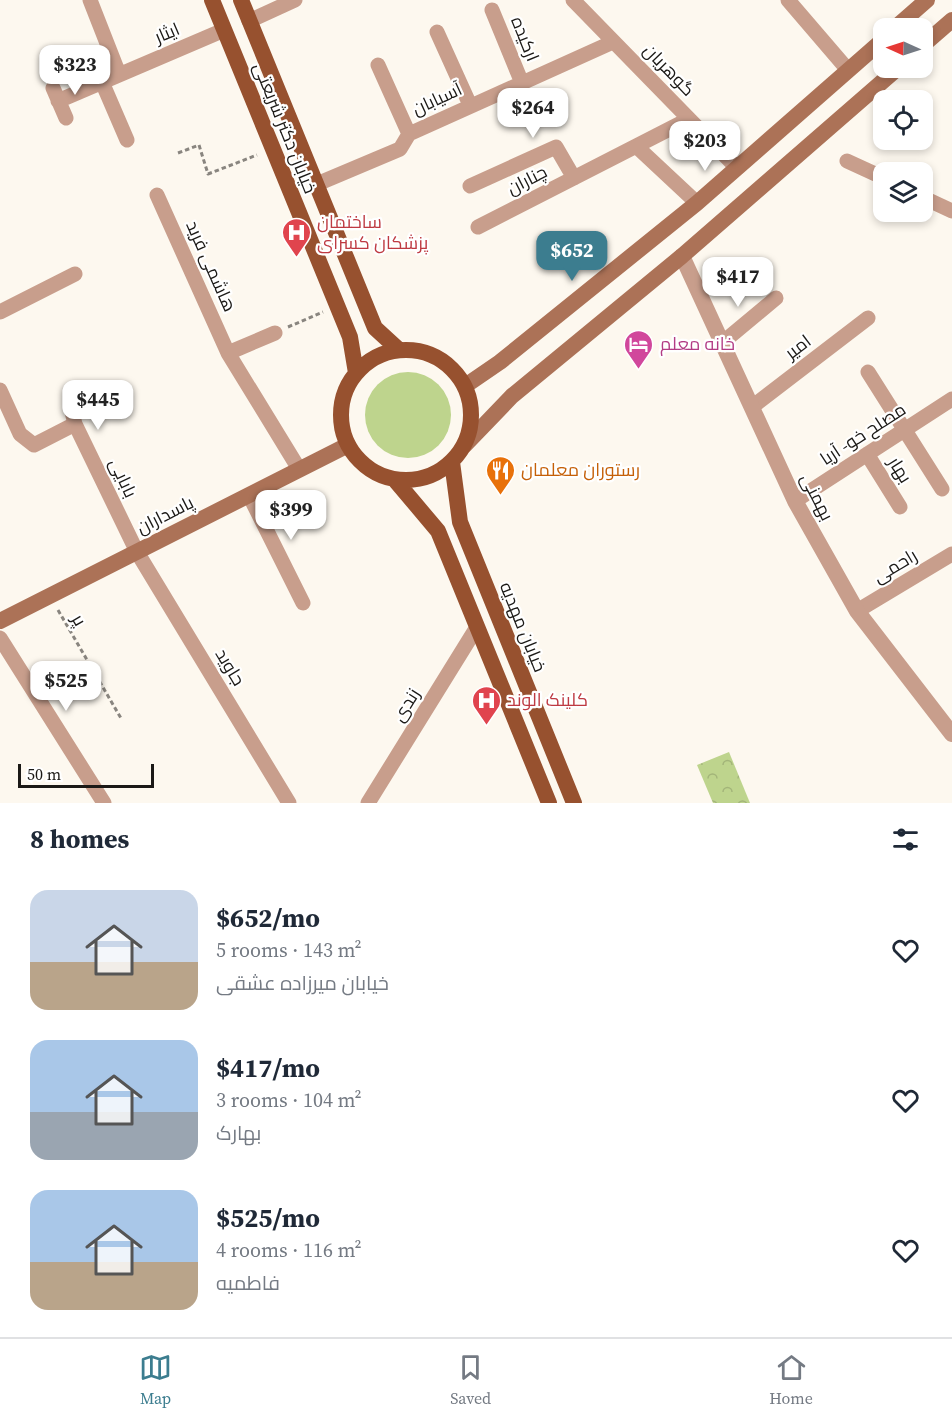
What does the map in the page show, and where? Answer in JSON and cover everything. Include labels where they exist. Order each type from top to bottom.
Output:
[{"type":"main road","name":"خیابان دکتر شریعتی","points":[[212,0],[350,337],[356,373]]},
{"type":"main road","name":"خیابان دکتر شریعتی","points":[[241,0],[375,328],[399,350]]},
{"type":"main road","points":[[906,18],[927,0]]},
{"type":"main road","points":[[933,36],[952,20]]},
{"type":"main road","points":[[465,386],[500,362],[697,203],[873,48]]},
{"type":"main road","points":[[465,446],[471,426],[471,406],[465,386],[454,369],[438,357],[419,350],[399,350],[383,354],[368,362],[356,373],[346,389],[341,408],[342,426],[348,445],[360,461],[376,474],[396,480],[416,480],[436,474],[452,462],[512,396],[682,256],[887,78]]},
{"type":"main road","name":"پاسداران","points":[[0,621],[348,445]]},
{"type":"main road","name":"خیابان مهدیه","points":[[452,462],[460,522],[574,803]]},
{"type":"main road","points":[[396,480],[438,531],[549,803]]},
{"type":"street","points":[[90,0],[119,74]]},
{"type":"street","points":[[249,21],[295,0]]},
{"type":"street","name":"گوهریان","points":[[573,0],[737,168]]},
{"type":"street","points":[[788,0],[848,70]]},
{"type":"street","name":"ارکیده","points":[[492,10],[522,82]]},
{"type":"street","name":"ایثار","points":[[66,118],[56,94],[102,82],[224,30]]},
{"type":"street","points":[[437,32],[470,105]]},
{"type":"street","name":"آسیابان","points":[[316,184],[400,149],[409,134],[613,42]]},
{"type":"street","points":[[378,64],[409,134]]},
{"type":"street","points":[[102,82],[127,140]]},
{"type":"street","name":"چناران","points":[[478,227],[689,119]]},
{"type":"street","points":[[636,146],[697,203]]},
{"type":"street","points":[[470,186],[555,147],[574,178]]},
{"type":"street","points":[[847,160],[873,173]]},
{"type":"street","name":"هاشمی فرید","points":[[157,195],[228,353],[299,469]]},
{"type":"street","points":[[933,202],[952,211]]},
{"type":"street","name":"بهمنی","points":[[682,256],[795,501],[857,611],[952,734]]},
{"type":"street","points":[[0,312],[75,274]]},
{"type":"street","points":[[722,343],[776,298]]},
{"type":"street","name":"امیر","points":[[752,407],[868,318]]},
{"type":"street","points":[[228,353],[275,333]]},
{"type":"street","points":[[868,372],[942,489]]},
{"type":"street","points":[[0,390],[20,434],[34,445],[75,424],[71,408],[114,391]]},
{"type":"street","name":"مصلح خو- آریا","points":[[795,501],[952,399]]},
{"type":"street","name":"بابایی","points":[[75,424],[136,552]]},
{"type":"street","name":"بهار","points":[[867,454],[900,507]]},
{"type":"street","points":[[249,495],[303,603]]},
{"type":"street","name":"جاوید","points":[[136,552],[289,803]]},
{"type":"street","name":"راحمی","points":[[857,611],[952,554]]},
{"type":"street","name":"زندی","points":[[368,803],[477,627]]},
{"type":"street","points":[[0,638],[104,803]]},
{"type":"path","points":[[178,153],[199,145],[208,174],[273,149]]},
{"type":"path","points":[[275,333],[337,306]]},
{"type":"path","name":"پر","points":[[50,596],[122,720]]},
{"type":"green space","points":[[408,372],[424,376],[438,385],[447,399],[451,415],[447,431],[438,445],[424,454],[408,458],[392,454],[378,445],[369,431],[365,415],[369,399],[378,385],[392,376]]},
{"type":"green space","points":[[729,752],[750,803],[713,803],[697,765]]},
{"type":"place","name":"ساختمان پزشکان کسرای","points":[[296,258]]},
{"type":"place","name":"خانه معلم","points":[[639,370]]},
{"type":"place","name":"رستوران معلمان","points":[[500,496]]},
{"type":"place","name":"کلینک الوند","points":[[486,726]]}]
